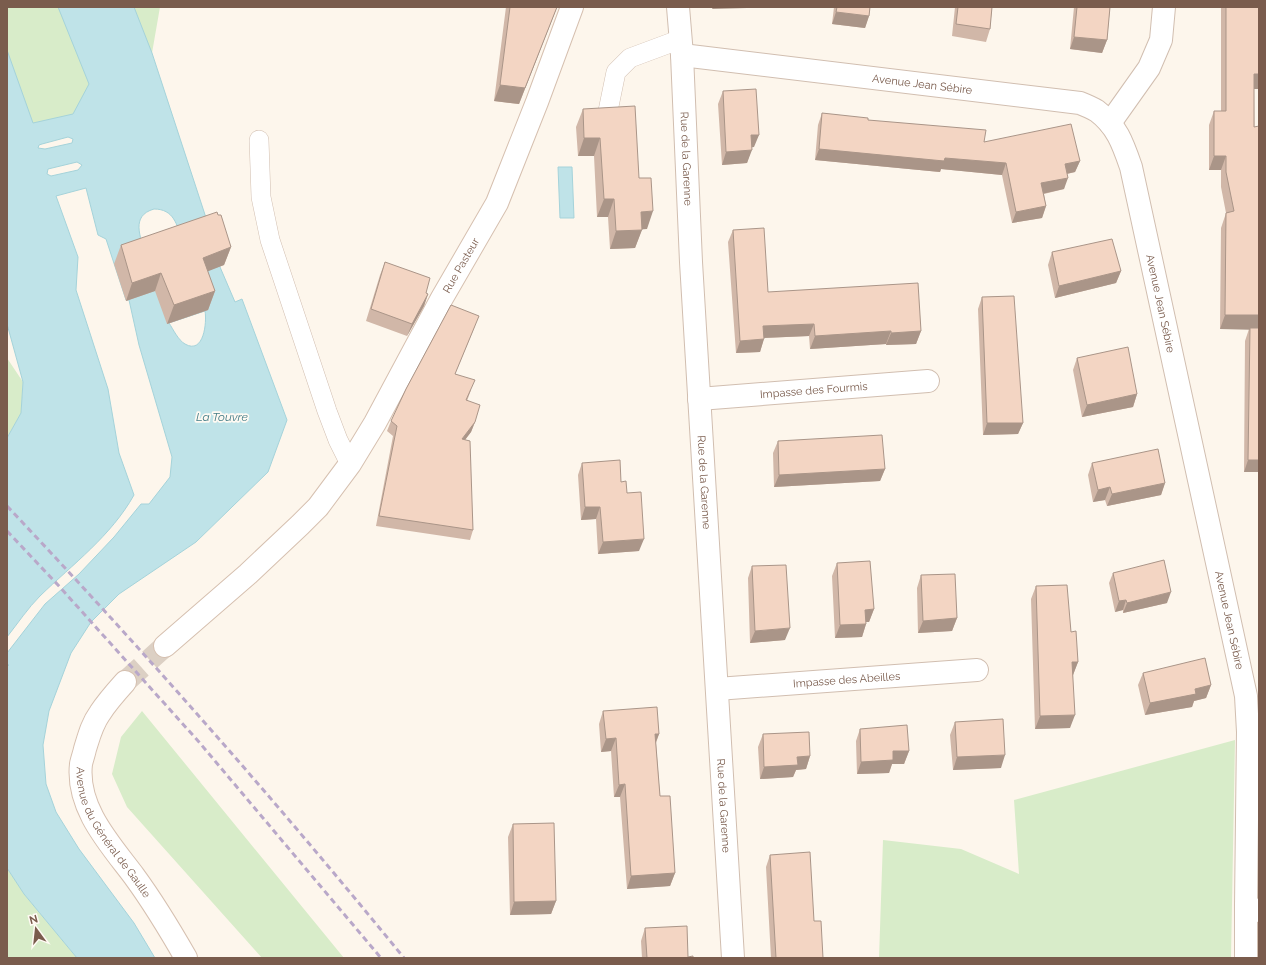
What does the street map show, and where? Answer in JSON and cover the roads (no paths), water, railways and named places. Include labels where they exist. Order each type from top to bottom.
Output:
[{"type":"street","name":"Rue Pasteur","points":[[165,646],[248,574],[318,507],[350,464],[375,423],[442,298],[497,203],[538,102],[572,7]]},
{"type":"street","name":"Rue de la Garenne","points":[[678,7],[699,399],[733,958]]},
{"type":"street","points":[[1110,123],[1149,68],[1161,40],[1164,7]]},
{"type":"street","name":"Avenue Jean Sébire","points":[[681,47],[1080,103],[1096,111],[1110,123],[1120,137],[1131,167],[1246,696],[1253,909],[1246,958]]},
{"type":"street","name":"Impasse des Fourmis","points":[[699,399],[928,381]]},
{"type":"street","name":"Impasse des Abeilles","points":[[717,689],[977,670]]},
{"type":"street","name":"Avenue du Général de Gaulle","points":[[125,682],[100,713],[89,733],[81,764],[83,788],[93,818],[168,926],[186,958]]},
{"type":"lane","points":[[608,111],[616,72],[630,58],[681,47]]},
{"type":"lane","points":[[259,140],[260,197],[270,240],[327,411],[338,440],[350,464]]},
{"type":"water","name":"La Touvre","points":[[58,7],[134,7],[152,53],[210,230],[220,267],[235,302],[242,299],[287,420],[268,472],[196,542],[119,594],[91,622],[71,653],[49,711],[43,745],[46,784],[56,812],[79,849],[134,923],[155,958],[77,958],[24,894],[7,868],[7,667],[9,665],[7,664],[7,653],[45,604],[79,574],[114,537],[141,504],[149,504],[170,477],[172,457],[139,345],[129,300],[126,300],[106,239],[98,235],[86,188],[56,196],[78,257],[76,290],[108,389],[119,453],[134,495],[125,510],[103,537],[40,596],[7,637],[7,438],[21,413],[23,382],[7,324],[7,50],[33,123],[73,114],[89,84]],"holes":[[[68,137],[73,139],[72,143],[45,149],[38,148],[39,145]],[[77,162],[82,165],[78,170],[51,176],[47,174],[48,169]],[[154,209],[161,210],[170,215],[174,219],[182,240],[145,254],[139,228],[142,217],[147,212]],[[205,311],[205,329],[203,336],[196,345],[191,346],[182,342],[169,323]]]},
{"type":"water","points":[[558,167],[572,167],[574,218],[560,218]]},
{"type":"tunnel","points":[[125,682],[165,646]]},
{"type":"railway","points":[[7,506],[210,728],[308,842],[404,958]]},
{"type":"railway","points":[[7,531],[58,585],[199,742],[381,958]]}]
